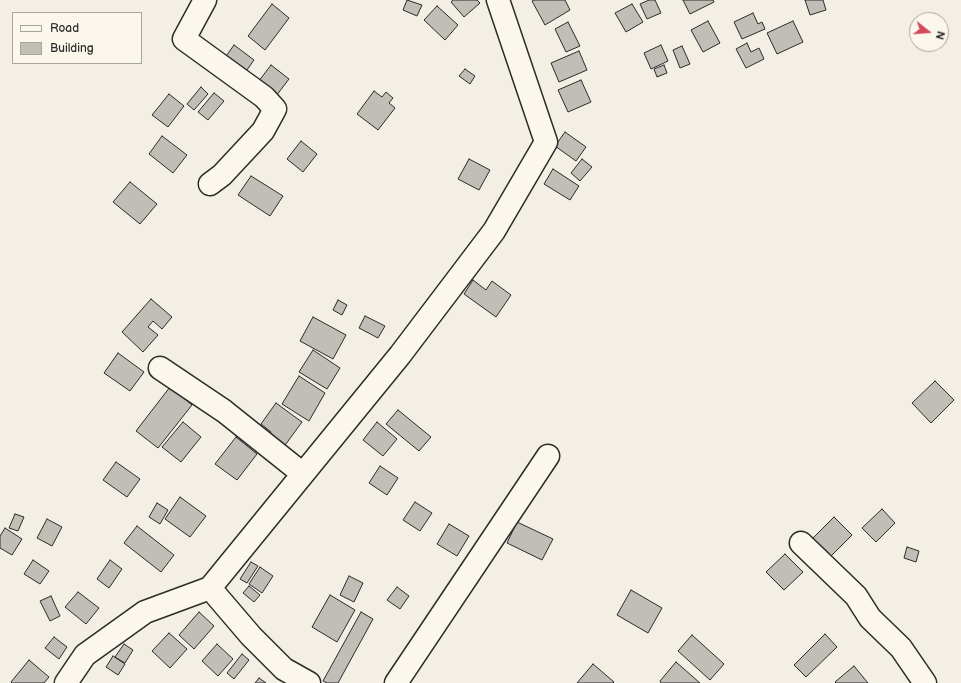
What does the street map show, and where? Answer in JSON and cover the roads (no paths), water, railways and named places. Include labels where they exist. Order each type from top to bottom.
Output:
[{"type":"street","points":[[205,0],[184,39],[264,97],[275,110],[263,132],[222,175],[210,184]]},
{"type":"street","points":[[66,683],[85,655],[145,612],[210,588],[400,355],[494,231],[546,142],[498,0]]},
{"type":"street","points":[[160,368],[224,411],[303,474]]},
{"type":"street","points":[[396,683],[548,456]]},
{"type":"street","points":[[801,543],[856,596],[870,618],[901,648],[925,683]]},
{"type":"street","points":[[210,588],[251,636],[284,669],[309,683]]}]
